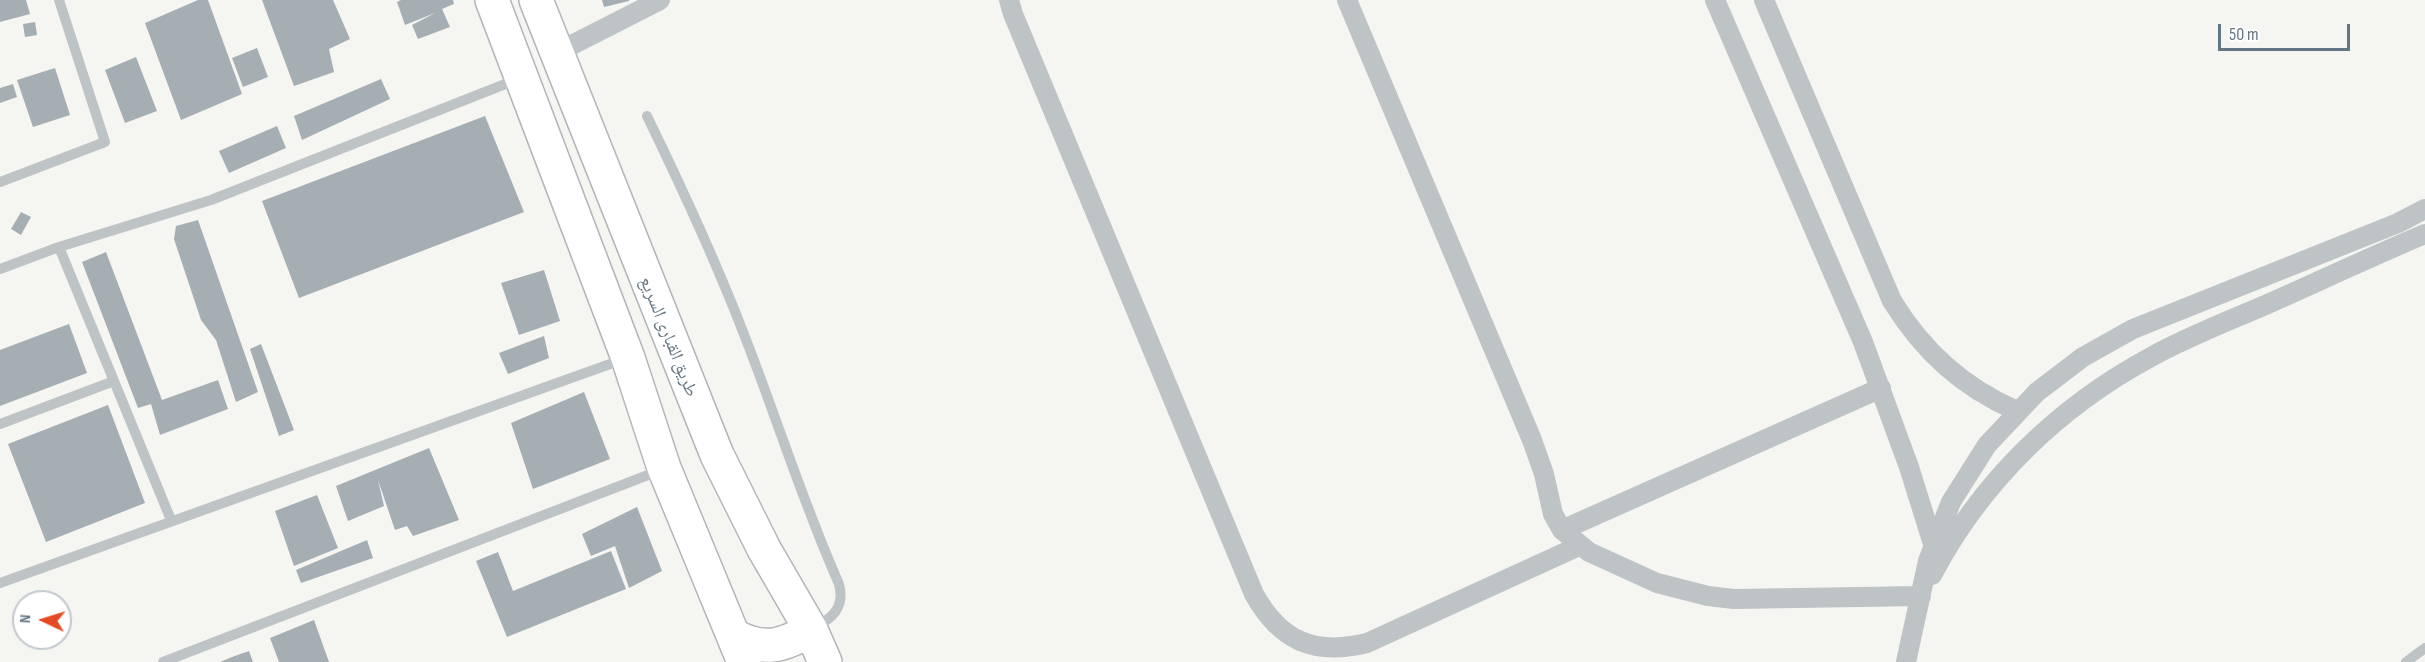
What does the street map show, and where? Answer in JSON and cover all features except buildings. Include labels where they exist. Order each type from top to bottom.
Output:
[{"type":"highway","points":[[492,0],[628,358],[664,468],[739,649],[790,642],[811,630]]},
{"type":"highway","name":"طريق القبارى السريع","points":[[536,0],[717,454],[764,549],[811,630],[825,662]]},
{"type":"street","points":[[556,53],[660,0]]},
{"type":"street","points":[[1008,0],[1254,594],[1265,614],[1281,630],[1300,642],[1322,648],[1345,649],[1367,643],[1579,546]]},
{"type":"street","points":[[1347,0],[1532,440],[1544,474],[1552,514],[1563,530],[1579,546],[1657,583],[1708,596],[1760,600],[1921,596]]},
{"type":"street","points":[[1715,0],[1881,388],[1933,544]]},
{"type":"street","points":[[1764,0],[1892,301],[1920,341],[1943,364],[1975,390],[2017,411]]},
{"type":"street","points":[[1906,662],[1933,544],[1962,483],[1987,446],[2017,411],[2059,373],[2133,329],[2398,223],[2425,209]]},
{"type":"street","points":[[1921,596],[1947,550],[1989,489],[2025,450],[2081,401],[2152,356],[2425,234]]},
{"type":"street","points":[[1563,530],[1881,388]]},
{"type":"lane","points":[[0,182],[105,142],[59,0]]},
{"type":"lane","points":[[0,269],[59,247],[212,200],[520,78]]},
{"type":"lane","points":[[647,116],[682,187],[740,323],[811,517],[839,584],[841,592],[838,609],[827,621],[811,630]]},
{"type":"lane","points":[[59,247],[171,520]]},
{"type":"lane","points":[[0,583],[628,358]]},
{"type":"lane","points":[[0,424],[114,381]]},
{"type":"lane","points":[[163,662],[664,468]]},
{"type":"lane","points":[[2406,662],[2425,648]]}]
